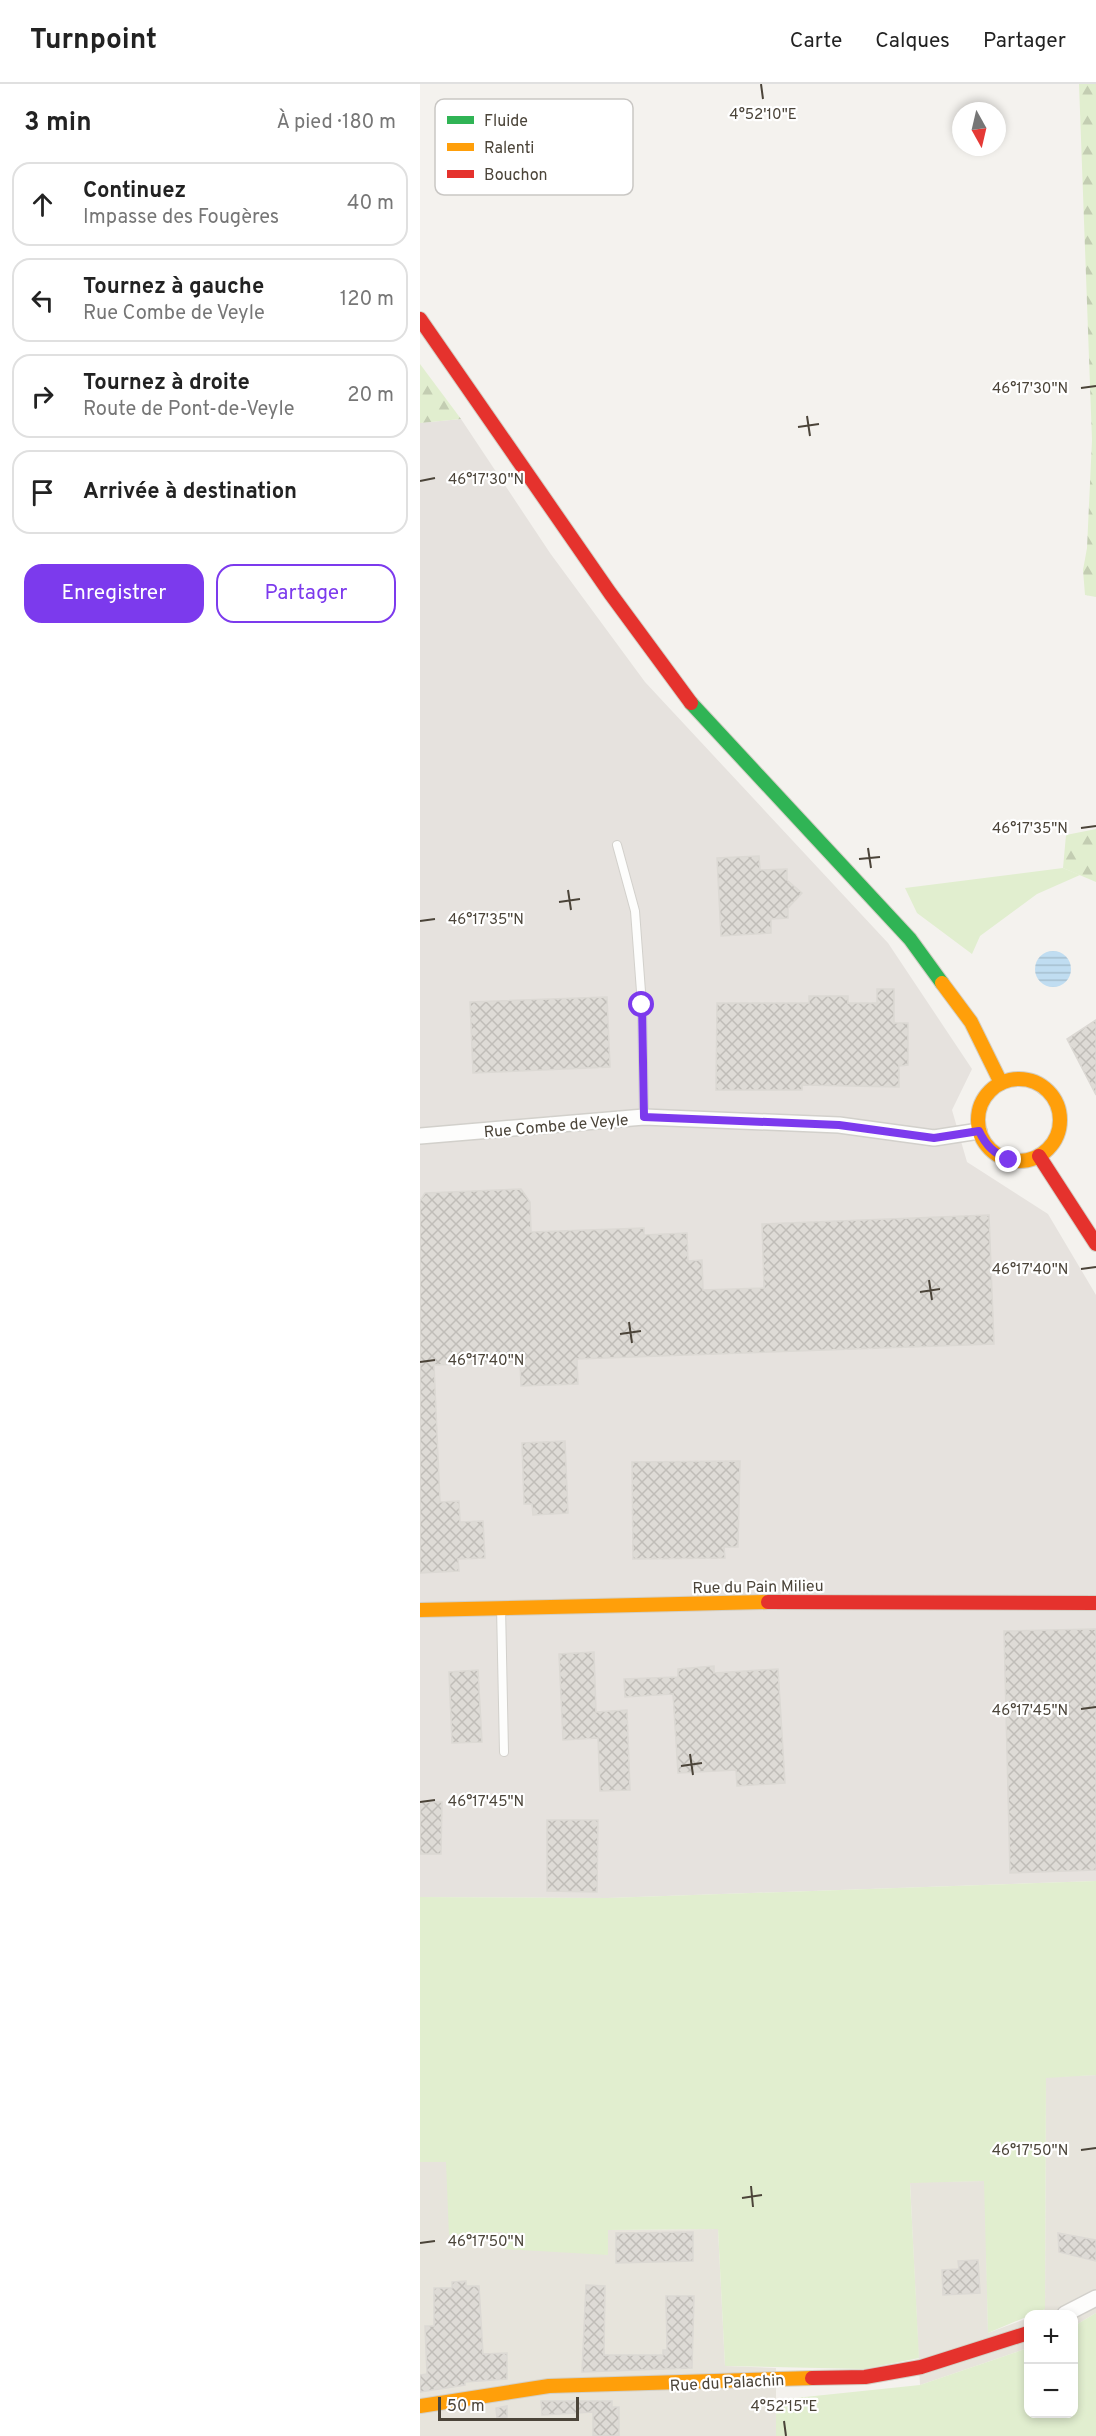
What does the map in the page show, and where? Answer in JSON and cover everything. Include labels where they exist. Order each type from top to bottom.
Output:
[{"type":"main road","points":[[420,319],[610,593],[686,697],[910,939],[971,1022],[1000,1083]]},
{"type":"main road","points":[[1013,1079],[1027,1080],[1040,1085],[1051,1094],[1058,1107],[1060,1121],[1058,1135],[1050,1147],[1039,1156],[1023,1161],[1009,1160],[996,1154],[986,1144],[979,1131],[978,1118],[981,1104],[989,1092],[1000,1083],[1013,1079]]},
{"type":"main road","points":[[1039,1156],[1096,1244]]},
{"type":"main road","name":"Rue du Pain Milieu","points":[[420,1610],[501,1606],[850,1601],[1096,1603]]},
{"type":"main road","name":"Rue du Palachin","points":[[420,2406],[549,2386],[865,2377],[921,2367],[1024,2335]]},
{"type":"street","name":"Rue Combe de Veyle","points":[[420,1136],[644,1117],[839,1125],[934,1138],[979,1131]]},
{"type":"street","points":[[1073,2310],[1096,2298]]},
{"type":"lane","points":[[617,845],[635,911],[642,1005],[644,1117]]},
{"type":"lane","points":[[501,1606],[504,1752]]},
{"type":"shaded area","points":[[461,419],[550,553],[645,682],[888,943],[972,1069],[952,1110],[967,1162],[1048,1214],[1096,1295],[1096,1881],[608,1898],[420,1897],[420,423]]},
{"type":"shaded area","points":[[1096,2075],[1096,2313],[1078,2324],[1078,2310],[1043,2310],[1045,2309],[1046,2077]]},
{"type":"shaded area","points":[[420,2162],[446,2162],[503,2232],[608,2255],[607,2230],[718,2229],[725,2366],[776,2368],[776,2436],[420,2436]]},
{"type":"shaded area","points":[[985,2181],[988,2333],[1024,2320],[1024,2349],[920,2385],[910,2182]]},
{"type":"green space","points":[[1079,84],[1096,84],[1096,597],[1085,595],[1083,570],[1087,548],[1092,440]]},
{"type":"green space","points":[[420,364],[461,419],[420,423]]},
{"type":"green space","points":[[1096,829],[1096,882],[1063,868],[1066,835]]},
{"type":"green space","points":[[1063,868],[1080,875],[1037,894],[980,936],[972,954],[917,913],[905,888]]},
{"type":"green space","points":[[1096,1881],[1096,2075],[1046,2078],[1045,2309],[1024,2310],[1024,2318],[988,2333],[984,2181],[910,2183],[919,2358],[864,2369],[725,2366],[718,2229],[608,2230],[608,2255],[504,2249],[502,2232],[449,2235],[446,2162],[420,2162],[420,1897],[608,1898]]},
{"type":"green space","points":[[1096,2313],[1096,2436],[776,2436],[776,2400],[920,2385],[1024,2349],[1024,2418],[1078,2418],[1078,2324]]},
{"type":"water","points":[[1053,951],[1066,956],[1071,969],[1066,982],[1053,987],[1040,982],[1035,969],[1040,956]]},
{"type":"building","points":[[759,856],[760,870],[787,869],[787,880],[802,893],[788,908],[788,918],[771,919],[771,933],[721,936],[717,858]]},
{"type":"building","points":[[877,989],[894,989],[894,1023],[908,1023],[908,1065],[899,1066],[899,1087],[802,1085],[802,1090],[716,1090],[717,1003],[809,1003],[809,996],[848,996],[848,1003],[877,1003]]},
{"type":"building","points":[[607,997],[610,1067],[473,1073],[470,1002]]},
{"type":"building","points":[[1096,1020],[1096,1095],[1067,1039]]},
{"type":"building","points":[[521,1189],[530,1202],[531,1232],[644,1228],[644,1235],[687,1233],[688,1261],[702,1260],[703,1290],[764,1288],[762,1224],[989,1215],[994,1344],[577,1359],[578,1384],[521,1386],[520,1362],[434,1365],[440,1502],[459,1501],[460,1522],[483,1521],[485,1558],[458,1559],[459,1571],[420,1573],[420,1201],[425,1193]]},
{"type":"building","points":[[565,1441],[568,1513],[533,1515],[532,1504],[524,1504],[522,1443]]},
{"type":"building","points":[[740,1461],[738,1547],[724,1547],[725,1558],[633,1559],[632,1462]]},
{"type":"building","points":[[1096,1629],[1096,1870],[1010,1873],[1004,1631]]},
{"type":"building","points":[[594,1652],[596,1712],[627,1710],[630,1790],[600,1791],[598,1738],[563,1740],[559,1654]]},
{"type":"building","points":[[714,1666],[714,1673],[778,1669],[785,1783],[737,1786],[736,1770],[678,1773],[673,1694],[625,1697],[624,1679],[678,1677],[678,1669]]},
{"type":"building","points":[[478,1670],[482,1742],[452,1743],[449,1672]]},
{"type":"building","points":[[420,1802],[442,1802],[441,1854],[420,1854]]},
{"type":"building","points":[[547,1820],[598,1820],[597,1892],[547,1891]]},
{"type":"building","points":[[693,2232],[693,2261],[616,2263],[616,2233]]},
{"type":"building","points":[[1058,2233],[1096,2240],[1096,2261],[1059,2252]]},
{"type":"building","points":[[978,2260],[980,2293],[943,2295],[942,2270],[959,2269],[958,2261]]},
{"type":"building","points":[[466,2281],[466,2286],[479,2286],[483,2354],[507,2353],[507,2379],[465,2382],[465,2385],[420,2392],[420,2375],[427,2374],[425,2326],[434,2326],[434,2288],[452,2288],[452,2282]]},
{"type":"building","points":[[586,2285],[605,2286],[604,2355],[663,2355],[663,2350],[667,2350],[666,2296],[694,2296],[692,2368],[582,2372]]},
{"type":"building","points":[[541,2401],[612,2401],[612,2407],[619,2407],[619,2436],[593,2436],[593,2412],[542,2415]]},
{"type":"building","points":[[507,2406],[507,2417],[497,2418],[496,2408]]},
{"type":"traffic: fast","points":[[691,703],[910,939],[942,983]]},
{"type":"traffic: slow","points":[[942,983],[971,1022],[1001,1083]]},
{"type":"traffic: slow","points":[[1019,1079],[1035,1082],[1048,1091],[1057,1104],[1060,1120],[1057,1136],[1048,1149],[1035,1158],[1019,1161],[1003,1158],[990,1149],[981,1136],[978,1120],[981,1104],[990,1091],[1003,1082],[1019,1079]]},
{"type":"traffic: slow","points":[[420,1610],[768,1602]]},
{"type":"traffic: slow","points":[[420,2406],[549,2386],[812,2378]]},
{"type":"traffic: jam","points":[[420,319],[610,593],[691,703]]},
{"type":"traffic: jam","points":[[1039,1156],[1096,1244]]},
{"type":"traffic: jam","points":[[768,1602],[1096,1603]]},
{"type":"traffic: jam","points":[[812,2378],[865,2377],[921,2367],[1024,2334]]},
{"type":"route","points":[[642,1005],[644,1117],[839,1125],[934,1138],[979,1131],[986,1144],[996,1154],[1009,1160]]}]
